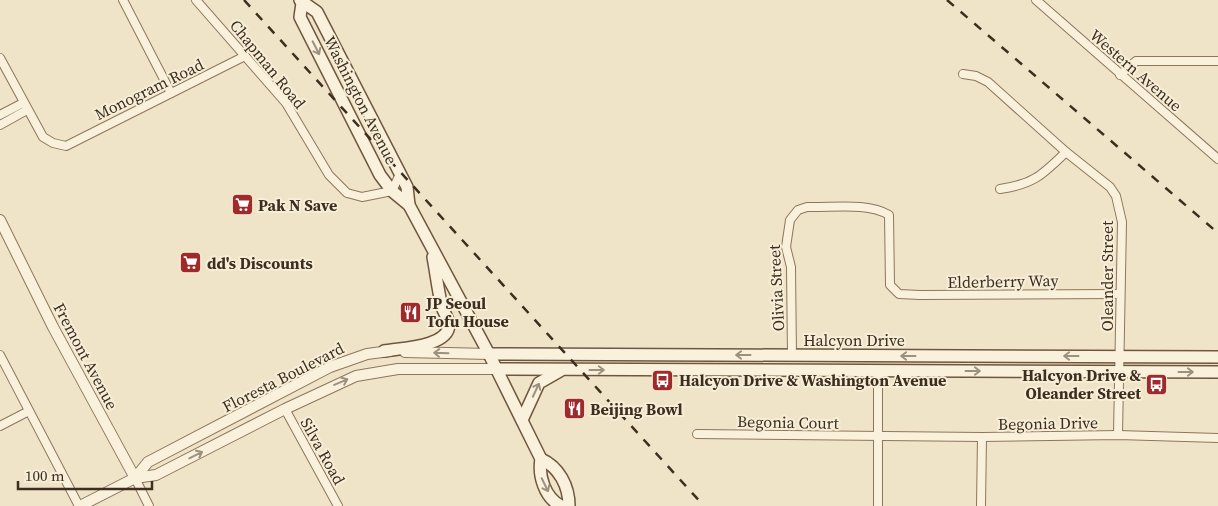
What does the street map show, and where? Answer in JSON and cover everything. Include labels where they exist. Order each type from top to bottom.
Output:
[{"type":"main road","name":"Washington Avenue","points":[[301,1],[316,12],[407,187],[408,205]]},
{"type":"main road","name":"Washington Avenue","points":[[301,1],[300,16],[380,175],[392,191],[408,205],[430,245],[489,354],[541,459],[539,473],[552,502],[561,506]]},
{"type":"main road","points":[[384,351],[423,345],[436,341],[446,334],[449,324],[442,308],[430,245]]},
{"type":"main road","name":"Halcyon Drive","points":[[489,354],[1218,357]]},
{"type":"main road","name":"Halcyon Drive","points":[[496,368],[562,370],[1218,372]]},
{"type":"main road","points":[[522,420],[539,383],[562,370]]},
{"type":"main road","name":"Washington Avenue","points":[[541,459],[554,465],[569,493],[569,506]]},
{"type":"street","points":[[124,0],[171,93]]},
{"type":"street","name":"Chapman Road","points":[[196,0],[286,103],[329,175],[347,193],[362,197],[392,191]]},
{"type":"street","name":"Western Avenue","points":[[1038,0],[1120,75],[1218,159]]},
{"type":"street","name":"Monogram Road","points":[[25,106],[43,137],[53,143],[66,146],[245,56]]},
{"type":"street","points":[[0,58],[25,106]]},
{"type":"street","points":[[1120,75],[1136,61],[1218,60]]},
{"type":"street","name":"Oleander Street","points":[[963,74],[976,76],[988,82],[1066,152],[1110,187],[1116,196],[1122,222],[1118,435]]},
{"type":"street","points":[[0,115],[25,106]]},
{"type":"street","points":[[0,125],[25,106]]},
{"type":"street","points":[[1000,189],[1023,186],[1043,174],[1066,152]]},
{"type":"street","points":[[392,191],[400,174]]},
{"type":"street","name":"Olivia Street","points":[[792,356],[791,266],[786,247],[790,220],[798,210],[807,207],[869,208],[889,215],[890,285]]},
{"type":"street","name":"Fremont Avenue","points":[[0,220],[53,327],[135,478],[148,506]]},
{"type":"street","name":"Elderberry Way","points":[[890,285],[899,294],[920,295],[1120,294]]},
{"type":"street","name":"Floresta Boulevard","points":[[135,478],[148,462],[330,367],[367,354],[384,351],[489,354]]},
{"type":"street","points":[[0,355],[80,506]]},
{"type":"street","name":"Floresta Boulevard","points":[[80,506],[135,478],[156,475],[285,409],[356,376],[385,370],[496,368]]},
{"type":"street","points":[[878,371],[878,506]]},
{"type":"street","name":"Silva Road","points":[[285,409],[338,506]]},
{"type":"street","points":[[0,426],[29,411]]},
{"type":"street","name":"Begonia Court","points":[[696,434],[878,436]]},
{"type":"street","name":"Begonia Drive","points":[[878,436],[1118,435],[1218,438]]},
{"type":"street","points":[[981,506],[982,437]]},
{"type":"railway","points":[[244,0],[704,506]]},
{"type":"railway","points":[[947,0],[1218,233]]},
{"type":"place","name":"Pak N Save","points":[[242,205]]},
{"type":"place","name":"dd's Discounts","points":[[191,263]]},
{"type":"place","name":"JP Seoul Tofu House","points":[[410,312]]},
{"type":"place","name":"Halcyon Drive & Washington Avenue","points":[[663,380]]},
{"type":"place","name":"Halcyon Drive & Oleander Street","points":[[1157,384]]},
{"type":"place","name":"Beijing Bowl","points":[[574,409]]}]
